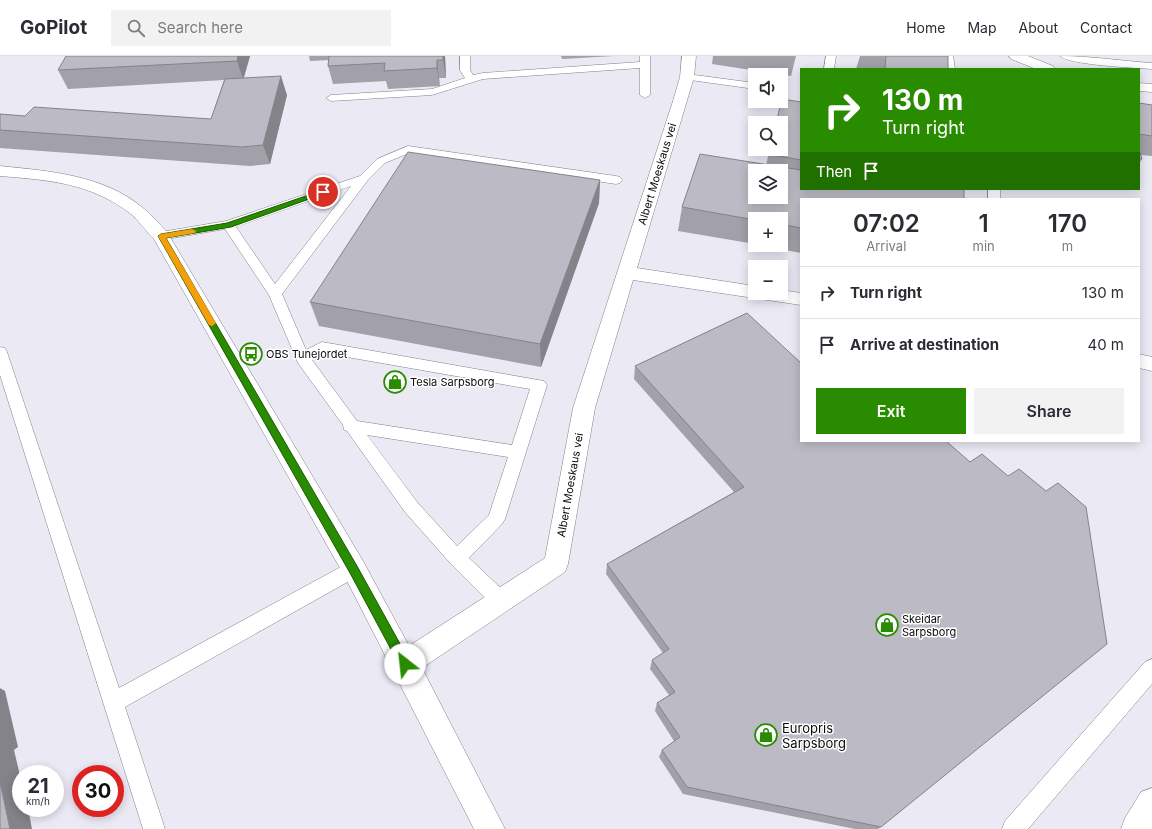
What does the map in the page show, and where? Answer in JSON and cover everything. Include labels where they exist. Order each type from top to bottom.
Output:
[{"type":"street","name":"Albert Moeskaus vei","points":[[405,664],[556,564],[584,408],[686,77],[689,56]]},
{"type":"street","points":[[1016,56],[1046,68]]},
{"type":"street","points":[[1140,87],[1152,88]]},
{"type":"street","points":[[0,170],[53,176],[102,189],[137,211],[161,236],[354,570],[405,664],[490,829]]},
{"type":"street","points":[[626,273],[748,291]]},
{"type":"street","points":[[788,297],[800,299]]},
{"type":"street","points":[[1140,361],[1152,364]]},
{"type":"street","points":[[1136,829],[1152,803]]},
{"type":"lane","points":[[465,56],[466,70],[470,78]]},
{"type":"lane","points":[[829,68],[831,56]]},
{"type":"lane","points":[[948,56],[950,68]]},
{"type":"lane","points":[[1065,56],[1098,62],[1152,66]]},
{"type":"lane","points":[[331,98],[432,92],[446,89],[470,78],[645,60],[645,95]]},
{"type":"lane","points":[[686,77],[748,85]]},
{"type":"lane","points":[[275,294],[364,178],[381,162],[408,149],[616,180]]},
{"type":"lane","points":[[161,236],[228,225],[364,178]]},
{"type":"lane","points":[[228,225],[275,294],[303,359],[350,426],[411,507],[457,558],[501,601]]},
{"type":"lane","points":[[303,359],[322,347],[539,385],[496,519],[457,558]]},
{"type":"lane","points":[[0,353],[4,378],[114,702],[154,829]]},
{"type":"lane","points":[[350,426],[517,452]]},
{"type":"lane","points":[[114,702],[354,570]]},
{"type":"lane","points":[[1013,829],[1152,669]]},
{"type":"building","points":[[66,56],[238,56],[237,61],[58,70]]},
{"type":"building","points":[[329,56],[443,56],[443,60],[437,60],[437,68],[384,71],[385,63],[328,66]]},
{"type":"building","points":[[886,56],[948,56],[948,68],[885,68]]},
{"type":"building","points":[[281,76],[263,145],[242,147],[0,130],[0,114],[25,116],[34,107],[211,119],[225,79]]},
{"type":"building","points":[[788,100],[800,102],[800,160],[779,156],[788,156],[788,116],[778,116],[780,108],[788,108]]},
{"type":"building","points":[[1140,103],[1152,105],[1152,136],[1140,134]]},
{"type":"building","points":[[408,152],[600,180],[540,344],[310,302]]},
{"type":"building","points":[[700,154],[763,164],[748,164],[748,204],[788,204],[788,168],[800,170],[800,190],[964,190],[964,198],[800,198],[800,228],[788,225],[788,212],[748,212],[748,219],[682,207]]},
{"type":"building","points":[[747,313],[800,362],[800,442],[947,442],[970,462],[982,454],[1008,476],[1019,469],[1046,491],[1058,483],[1086,507],[1107,644],[881,827],[687,787],[662,750],[680,737],[657,703],[675,692],[652,660],[669,649],[607,564],[744,487],[635,366]]},
{"type":"building","points":[[0,782],[10,829],[0,829]]},
{"type":"slow traffic","points":[[192,231],[161,236],[212,323]]},
{"type":"place","name":"OBS Tunejordet","points":[[251,354]]},
{"type":"place","name":"Tesla Sarpsborg","points":[[395,382]]},
{"type":"place","name":"Skeidar Sarpsborg","points":[[887,625]]},
{"type":"place","name":"Europris Sarpsborg","points":[[766,735]]},
{"type":"route","points":[[323,192],[228,225],[161,236],[354,570],[405,664]]}]
